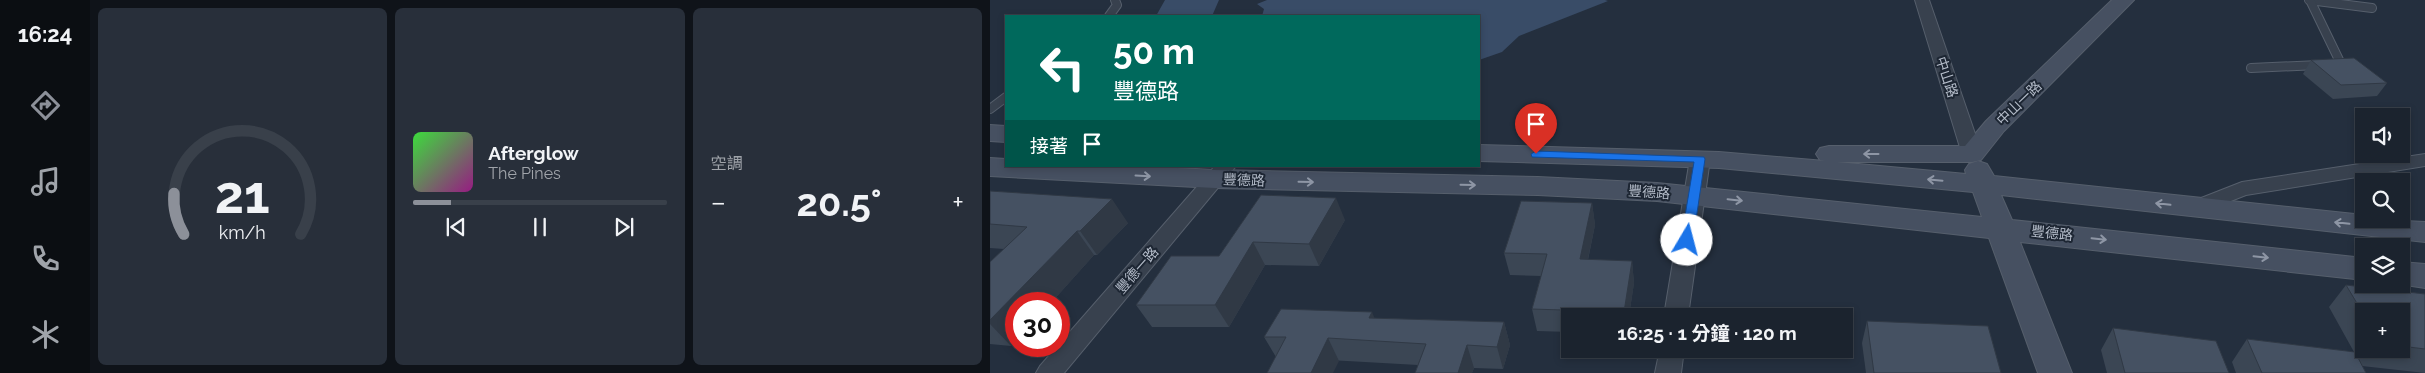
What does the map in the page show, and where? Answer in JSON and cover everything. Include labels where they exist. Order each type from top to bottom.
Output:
[{"type":"main road","name":"中山一路","points":[[1972,154],[1995,126],[2124,0]]},
{"type":"main road","points":[[990,133],[1005,134]]},
{"type":"main road","points":[[1480,153],[1710,159],[1983,185],[2425,232]]},
{"type":"main road","points":[[1710,159],[1779,154],[1972,154],[2055,373]]},
{"type":"main road","name":"豐德路","points":[[990,167],[1221,173],[1538,186],[1693,195],[1999,227],[2355,268]]},
{"type":"main road","points":[[2410,274],[2425,276]]},
{"type":"street","name":"中山路","points":[[1922,0],[1972,154]]},
{"type":"street","points":[[1677,308],[1693,195],[1710,159]]},
{"type":"street","points":[[2198,208],[2242,188],[2425,160]]},
{"type":"street","name":"豐德一路","points":[[1048,373],[1221,173]]},
{"type":"street","points":[[1668,373],[1670,358]]},
{"type":"lane","points":[[1110,15],[1117,4],[1115,0]]},
{"type":"lane","points":[[2309,0],[2372,8]]},
{"type":"lane","points":[[2251,68],[2341,64],[2309,0]]},
{"type":"lane","points":[[990,109],[1005,98]]},
{"type":"water","points":[[1165,0],[1219,0],[1212,15],[1157,15]]},
{"type":"water","points":[[1267,0],[1608,1],[1519,36],[1502,52],[1480,60],[1480,15],[1262,15],[1264,9],[1257,4]]},
{"type":"building","points":[[2354,58],[2387,83],[2341,85],[2311,60]]},
{"type":"building","points":[[990,191],[1112,199],[1080,231],[1077,231],[1017,292],[1005,292],[1005,305],[990,320],[990,262],[1027,227],[990,224]]},
{"type":"building","points":[[1261,195],[1336,198],[1309,244],[1253,242],[1215,305],[1136,305],[1171,256],[1219,256]]},
{"type":"building","points":[[1521,201],[1592,203],[1580,259],[1632,261],[1625,308],[1532,309],[1547,254],[1504,253]]},
{"type":"building","points":[[2346,285],[2355,286],[2355,293],[2425,294],[2425,349],[2410,347],[2410,303],[2357,303]]},
{"type":"building","points":[[1281,309],[1372,312],[1369,318],[1504,322],[1497,347],[1467,345],[1458,373],[1415,373],[1426,344],[1328,338],[1311,373],[1267,373],[1286,337],[1264,337]]},
{"type":"building","points":[[1867,321],[1988,326],[2001,373],[1874,373]]},
{"type":"building","points":[[2113,328],[2216,341],[2229,373],[2125,373]]},
{"type":"building","points":[[2247,339],[2355,352],[2355,358],[2358,358],[2366,373],[2262,373]]},
{"type":"route","points":[[1536,154],[1700,159],[1687,240]]}]
